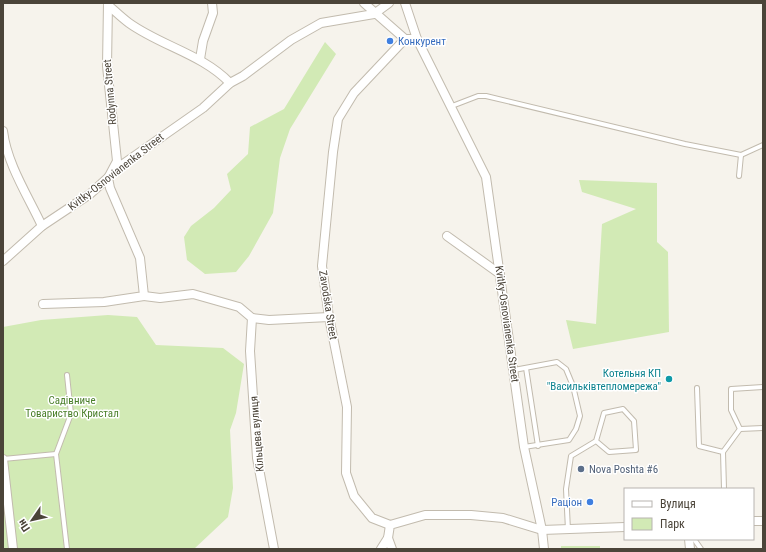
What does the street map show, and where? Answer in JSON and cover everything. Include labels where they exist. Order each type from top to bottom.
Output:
[{"type":"street","points":[[200,59],[202,41],[213,13],[212,3]]},
{"type":"street","points":[[364,3],[374,14],[405,39],[417,40]]},
{"type":"street","points":[[374,14],[389,3]]},
{"type":"street","name":"Kvitky-Osnovianenka Street","points":[[405,3],[417,40],[452,106],[486,177],[524,447],[542,530],[544,549]]},
{"type":"street","points":[[108,4],[129,23],[200,59],[222,74],[230,83]]},
{"type":"street","name":"Rodynna Street","points":[[108,4],[107,66],[117,161],[108,178]]},
{"type":"street","name":"Kvitky-Osnovianenka Street","points":[[3,262],[42,226],[90,194],[123,164],[203,108],[230,83],[243,76],[291,40],[321,24],[374,14]]},
{"type":"street","name":"Zavodska Street","points":[[390,525],[372,518],[354,496],[346,473],[347,407],[329,316],[322,266],[338,120],[354,93],[405,39]]},
{"type":"street","points":[[3,131],[4,141],[18,177],[42,226]]},
{"type":"street","points":[[108,178],[110,188],[140,258],[144,296]]},
{"type":"street","points":[[447,236],[500,274]]},
{"type":"street","points":[[43,304],[104,302],[144,296],[160,298],[193,294],[239,307],[252,318],[268,320],[329,316]]},
{"type":"street","name":"Кільцева вулиця","points":[[252,318],[250,352],[257,458],[274,549]]},
{"type":"street","points":[[3,459],[13,549]]},
{"type":"street","points":[[381,549],[388,538],[390,525],[426,515],[471,515],[503,518],[542,530],[624,527]]},
{"type":"street","points":[[388,538],[392,549]]},
{"type":"lane","points":[[452,106],[478,96],[486,96],[685,144],[741,155],[763,145]]},
{"type":"lane","points":[[739,176],[741,155]]},
{"type":"lane","points":[[514,370],[557,362],[566,369],[573,386],[580,416],[576,429],[569,440],[524,447]]},
{"type":"lane","points":[[526,368],[538,446]]},
{"type":"lane","points":[[67,376],[71,414],[56,454],[67,549]]},
{"type":"lane","points":[[740,429],[731,410],[731,389],[763,387]]},
{"type":"lane","points":[[696,388],[699,446],[723,452]]},
{"type":"lane","points":[[568,530],[566,489],[571,456],[596,441],[604,413],[623,409],[634,421],[636,450],[609,452],[596,441]]},
{"type":"lane","points":[[740,429],[763,428]]},
{"type":"lane","points":[[724,488],[723,452],[740,429]]},
{"type":"lane","points":[[3,459],[56,454]]},
{"type":"lane","points":[[695,540],[701,549]]},
{"type":"green space","points":[[325,42],[336,54],[290,129],[280,158],[273,213],[249,256],[236,272],[205,274],[187,260],[184,237],[191,226],[214,208],[231,190],[227,174],[248,154],[250,127],[284,109]]},
{"type":"green space","points":[[579,180],[657,183],[657,242],[668,252],[669,332],[573,349],[566,320],[596,324],[602,224],[636,209],[582,192]]},
{"type":"green space","name":"Садівниче Товариство Кристал","points":[[108,315],[137,317],[156,345],[223,348],[244,364],[236,413],[230,430],[233,488],[228,517],[194,549],[3,549],[3,327],[41,320]]},
{"type":"green space","points":[[561,546],[600,546],[600,549],[561,549]]},
{"type":"place","name":"Конкурент","points":[[390,41]]},
{"type":"place","name":"Котельня КП \"Васильківтепломережа\"","points":[[669,379]]},
{"type":"place","name":"Nova Poshta #6","points":[[581,469]]},
{"type":"place","name":"Раціон","points":[[590,502]]}]
